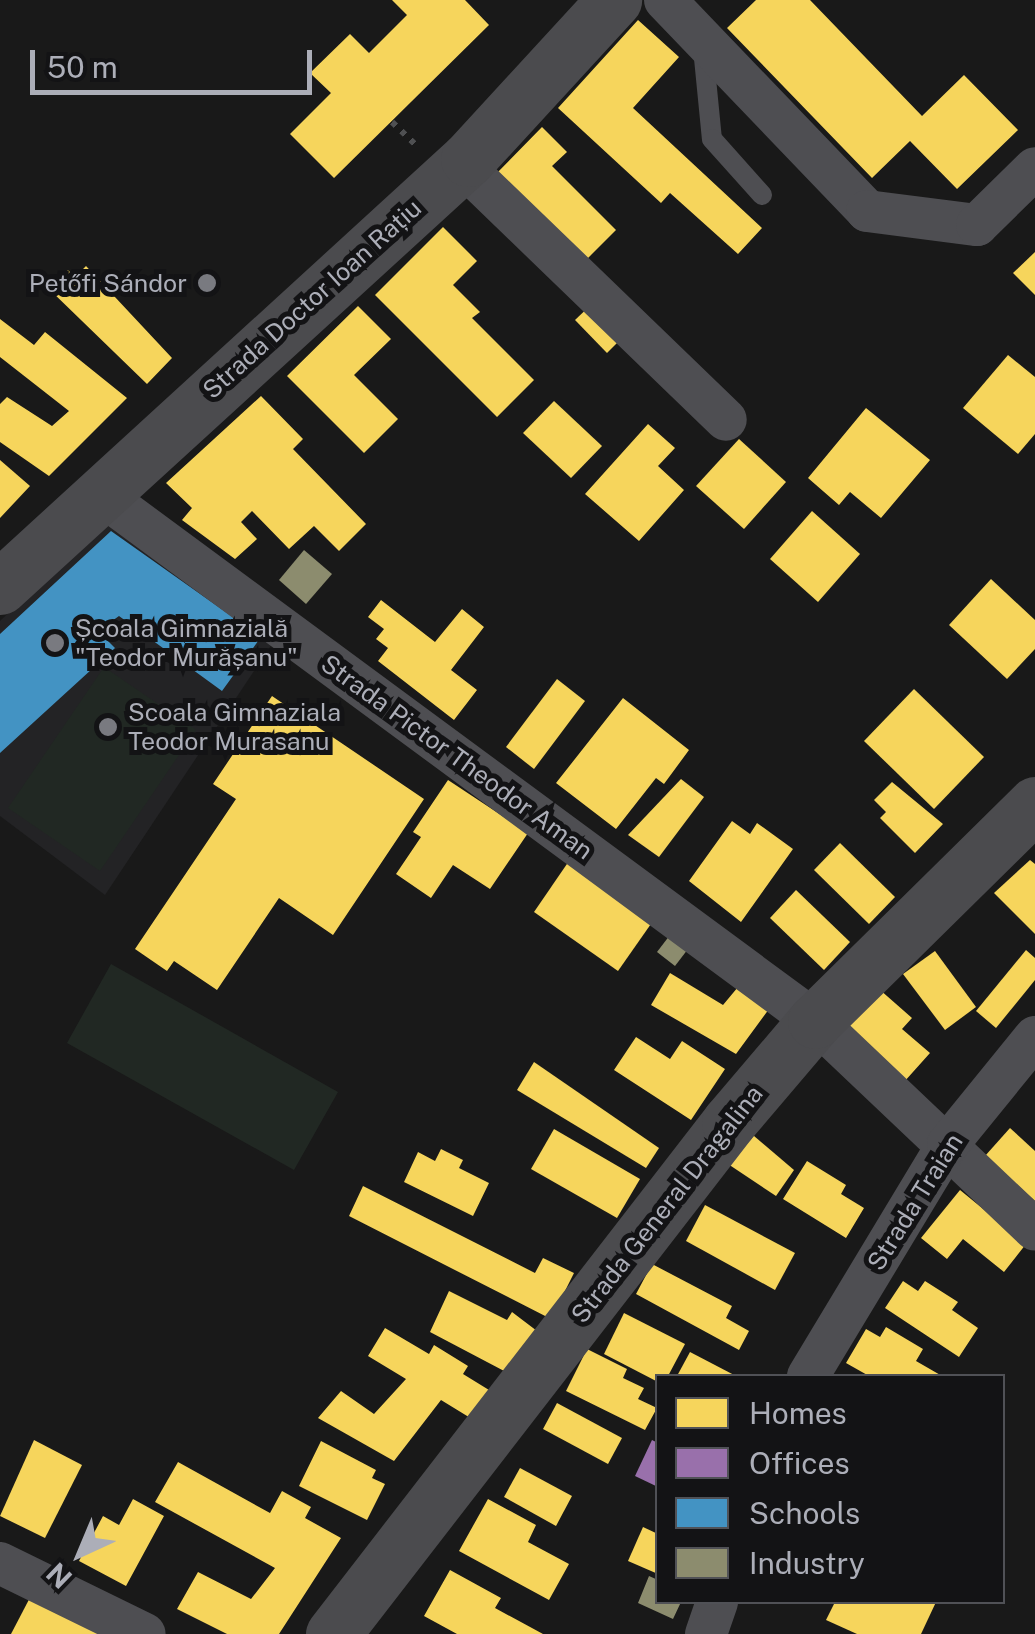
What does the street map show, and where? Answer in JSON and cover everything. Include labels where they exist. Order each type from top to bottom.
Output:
[{"type":"main road","name":"Strada Doctor Ioan Rațiu","points":[[0,587],[461,164],[610,2]]},
{"type":"main road","name":"Strada General Dragalina","points":[[333,1634],[729,1122],[814,1021],[1035,804]]},
{"type":"street","points":[[665,0],[867,211],[977,225],[1035,168]]},
{"type":"street","points":[[461,164],[726,420]]},
{"type":"street","name":"Strada Pictor Theodor Aman","points":[[100,493],[814,1021],[948,1144]]},
{"type":"street","name":"Strada Traian","points":[[809,1374],[948,1144],[1035,1037]]},
{"type":"street","points":[[948,1144],[1035,1230]]},
{"type":"street","points":[[0,1563],[145,1634]]},
{"type":"street","points":[[706,1634],[716,1604]]},
{"type":"lane","points":[[703,41],[712,139],[762,195]]},
{"type":"shaded area","name":"Scoala Gimnaziala Teodor Murasanu","points":[[105,519],[276,638],[105,895],[0,816],[0,621]]},
{"type":"shaded area","points":[[104,667],[196,730],[100,871],[8,808]]},
{"type":"shaded area","points":[[111,964],[338,1092],[294,1170],[67,1043]]},
{"type":"building: Homes","points":[[392,0],[465,0],[489,25],[334,178],[290,134],[331,93],[310,73],[350,34],[369,53],[407,15]]},
{"type":"building: Homes","points":[[756,0],[810,0],[922,116],[964,75],[1018,130],[957,189],[910,141],[872,178],[727,28]]},
{"type":"building: Homes","points":[[638,20],[679,57],[633,108],[762,228],[738,254],[670,193],[661,203],[558,108]]},
{"type":"building: Homes","points":[[542,127],[567,152],[552,166],[616,230],[583,263],[495,175]]},
{"type":"building: Homes","points":[[443,227],[477,261],[453,285],[480,312],[472,318],[534,380],[497,417],[375,295]]},
{"type":"building: Homes","points":[[1035,252],[1035,295],[1013,273]]},
{"type":"building: Homes","points":[[86,266],[172,358],[147,384],[49,289],[68,270],[75,277]]},
{"type":"building: Homes","points":[[596,300],[627,333],[607,353],[575,320]]},
{"type":"building: Homes","points":[[358,306],[391,339],[354,375],[398,419],[364,453],[287,376]]},
{"type":"building: Homes","points":[[0,319],[34,345],[45,332],[127,398],[49,476],[0,442],[0,404],[7,397],[52,426],[69,411],[0,357]]},
{"type":"building: Homes","points":[[1008,355],[1035,377],[1035,434],[1018,454],[963,408]]},
{"type":"building: Homes","points":[[261,396],[303,439],[293,449],[366,524],[339,551],[314,526],[289,549],[252,511],[241,522],[257,539],[235,559],[182,520],[192,508],[166,483]]},
{"type":"building: Homes","points":[[554,401],[602,446],[571,478],[523,433]]},
{"type":"building: Homes","points":[[866,408],[930,460],[881,518],[850,492],[839,505],[808,478]]},
{"type":"building: Homes","points":[[648,424],[675,448],[658,466],[684,490],[639,541],[585,494]]},
{"type":"building: Homes","points":[[739,439],[786,482],[744,529],[696,486]]},
{"type":"building: Homes","points":[[0,460],[30,486],[0,518]]},
{"type":"building: Homes","points":[[812,511],[860,554],[818,602],[770,559]]},
{"type":"building: Homes","points":[[991,579],[1035,620],[1035,649],[1007,679],[949,625]]},
{"type":"building: Homes","points":[[381,600],[435,642],[462,609],[484,627],[451,670],[477,690],[454,720],[378,661],[388,648],[376,639],[384,629],[368,617]]},
{"type":"building: Homes","points":[[557,679],[585,701],[534,769],[506,747]]},
{"type":"building: Homes","points":[[914,689],[984,757],[934,809],[864,741]]},
{"type":"building: Homes","points":[[272,696],[424,799],[333,935],[279,898],[217,990],[174,961],[167,971],[135,949],[236,799],[213,784]]},
{"type":"building: Homes","points":[[623,698],[689,750],[664,784],[656,778],[616,829],[556,783]]},
{"type":"building: Homes","points":[[681,779],[704,797],[659,857],[628,835]]},
{"type":"building: Homes","points":[[448,780],[528,833],[490,889],[453,865],[431,898],[396,874],[421,837],[413,832]]},
{"type":"building: Homes","points":[[892,782],[943,824],[915,853],[880,818],[886,812],[874,800]]},
{"type":"building: Homes","points":[[732,821],[750,834],[757,823],[793,849],[741,922],[689,881]]},
{"type":"building: Homes","points":[[840,843],[895,897],[869,924],[814,870]]},
{"type":"building: Homes","points":[[1030,860],[1035,864],[1035,934],[994,893]]},
{"type":"building: Homes","points":[[569,861],[653,921],[618,971],[534,912]]},
{"type":"building: Homes","points":[[796,890],[850,942],[824,970],[770,918]]},
{"type":"building: Homes","points":[[1026,950],[1035,958],[1035,980],[996,1028],[976,1011]]},
{"type":"building: Homes","points":[[935,951],[976,1007],[945,1030],[903,974]]},
{"type":"building: Homes","points":[[670,973],[723,1005],[738,987],[769,1009],[736,1054],[651,1005]]},
{"type":"building: Homes","points":[[879,989],[912,1018],[902,1029],[930,1053],[904,1082],[844,1029]]},
{"type":"building: Homes","points":[[636,1037],[670,1059],[682,1041],[725,1069],[691,1120],[614,1070]]},
{"type":"building: Homes","points":[[534,1062],[659,1148],[646,1168],[517,1090]]},
{"type":"building: Homes","points":[[1010,1128],[1035,1151],[1035,1201],[985,1156]]},
{"type":"building: Homes","points":[[554,1129],[640,1179],[617,1218],[531,1169]]},
{"type":"building: Homes","points":[[747,1130],[794,1170],[776,1196],[725,1162]]},
{"type":"building: Homes","points":[[441,1149],[463,1160],[459,1168],[489,1183],[473,1216],[404,1182],[418,1152],[435,1161]]},
{"type":"building: Homes","points":[[807,1161],[846,1185],[841,1194],[864,1208],[846,1238],[783,1199]]},
{"type":"building: Homes","points":[[363,1186],[535,1273],[543,1258],[574,1273],[551,1319],[349,1216]]},
{"type":"building: Homes","points":[[960,1190],[1026,1244],[1004,1272],[963,1239],[947,1259],[921,1238]]},
{"type":"building: Homes","points":[[705,1205],[795,1253],[775,1290],[686,1241]]},
{"type":"building: Homes","points":[[652,1264],[732,1306],[726,1318],[749,1331],[739,1350],[636,1294]]},
{"type":"building: Homes","points":[[903,1281],[918,1291],[925,1281],[958,1302],[952,1310],[978,1328],[959,1357],[885,1308]]},
{"type":"building: Homes","points":[[449,1291],[507,1320],[512,1312],[537,1331],[506,1372],[430,1332]]},
{"type":"building: Homes","points":[[624,1313],[685,1344],[669,1374],[655,1374],[655,1380],[604,1354]]},
{"type":"building: Homes","points":[[886,1327],[923,1349],[916,1361],[939,1374],[865,1374],[846,1363],[866,1329],[880,1337]]},
{"type":"building: Homes","points":[[385,1328],[429,1354],[434,1345],[468,1366],[463,1374],[489,1390],[472,1419],[441,1400],[394,1461],[318,1418],[341,1391],[374,1414],[406,1379],[368,1356]]},
{"type":"building: Homes","points":[[587,1349],[627,1369],[623,1378],[644,1388],[638,1399],[655,1407],[655,1412],[645,1430],[566,1391]]},
{"type":"building: Homes","points":[[690,1352],[732,1374],[678,1374]]},
{"type":"building: Homes","points":[[557,1403],[622,1438],[608,1464],[543,1429]]},
{"type":"building: Homes","points":[[34,1440],[82,1465],[45,1538],[0,1516]]},
{"type":"building: Homes","points":[[321,1441],[376,1470],[372,1478],[385,1484],[367,1520],[299,1486]]},
{"type":"building: Homes","points":[[178,1462],[270,1513],[282,1491],[311,1507],[305,1518],[341,1538],[279,1634],[227,1634],[177,1609],[198,1572],[251,1599],[275,1568],[155,1502]]},
{"type":"building: Homes","points":[[520,1468],[572,1496],[556,1526],[504,1497]]},
{"type":"building: Homes","points":[[133,1499],[164,1516],[126,1586],[79,1561],[103,1516],[119,1525]]},
{"type":"building: Homes","points":[[488,1499],[536,1525],[528,1542],[569,1564],[549,1600],[459,1551]]},
{"type":"building: Homes","points":[[643,1527],[655,1533],[655,1573],[628,1561]]},
{"type":"building: Homes","points":[[450,1570],[501,1598],[495,1608],[543,1634],[457,1634],[424,1616]]},
{"type":"building: Homes","points":[[35,1588],[123,1634],[11,1634]]},
{"type":"building: Homes","points":[[834,1604],[935,1604],[921,1634],[857,1634],[826,1620]]},
{"type":"building: Offices","points":[[652,1440],[655,1442],[655,1486],[635,1476]]},
{"type":"building: Schools","name":"Școala Gimnazială \"Teodor Murășanu\"","points":[[111,531],[261,637],[222,691],[119,616],[98,631],[115,648],[0,753],[0,634]]},
{"type":"building: Industry","points":[[304,550],[332,574],[306,604],[279,580]]},
{"type":"building: Industry","points":[[670,935],[688,949],[675,966],[657,952]]},
{"type":"building: Industry","points":[[649,1576],[655,1579],[655,1604],[680,1604],[673,1619],[638,1603]]},
{"type":"place","name":"Petőfi Sándor","points":[[207,283]]},
{"type":"place","name":"Școala Gimnazială \"Teodor Murășanu\"","points":[[55,643]]},
{"type":"place","name":"Scoala Gimnaziala Teodor Murasanu","points":[[108,727]]}]
